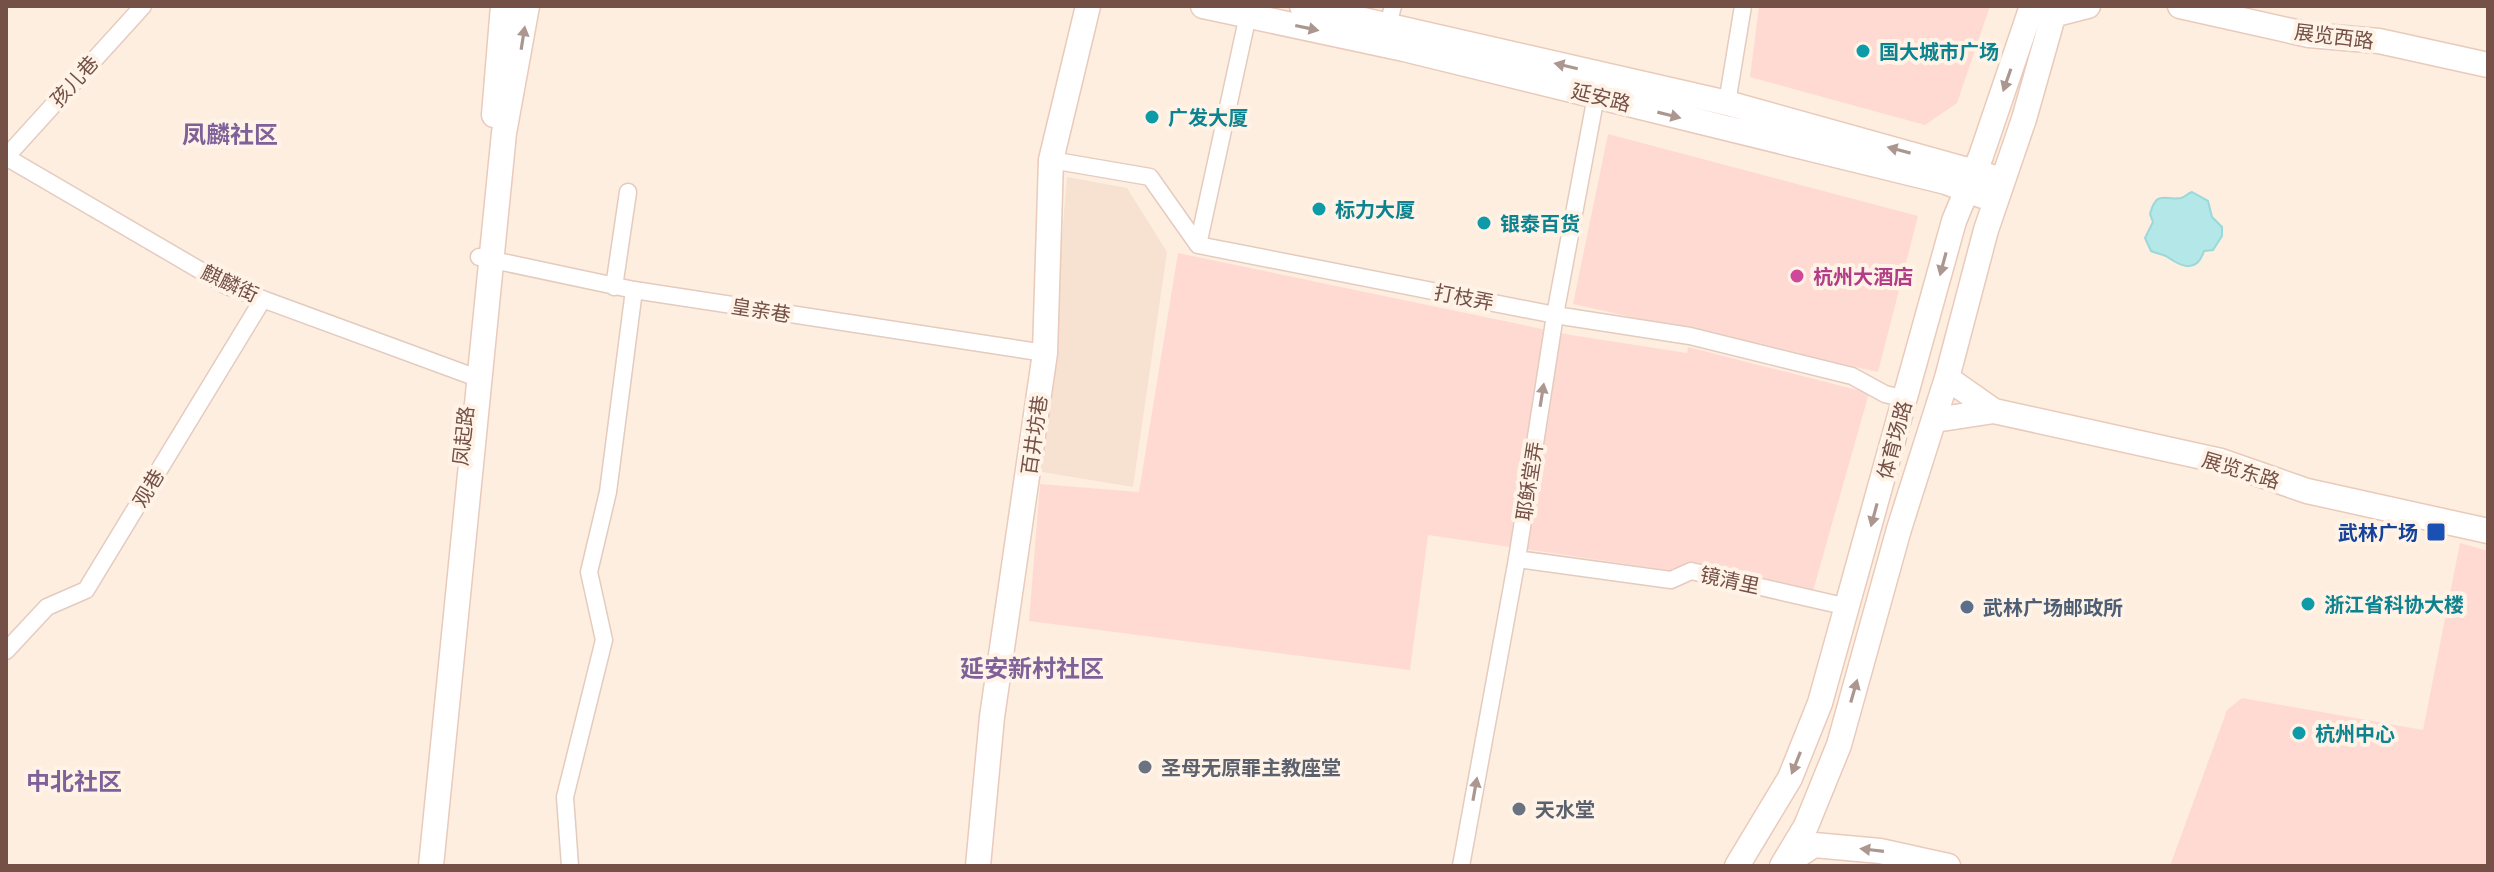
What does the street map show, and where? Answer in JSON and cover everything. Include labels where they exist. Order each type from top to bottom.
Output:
[{"type":"main road","name":"凤起路","points":[[415,866],[484,258],[503,6]]},
{"type":"main road","points":[[431,866],[484,258],[527,6]]},
{"type":"main road","name":"百井坊巷","points":[[978,866],[992,717],[1045,353],[1051,160],[1088,6]]},
{"type":"main road","name":"延安路","points":[[1203,6],[1596,96],[1946,182],[1971,181]]},
{"type":"main road","name":"延安路","points":[[1302,6],[1390,15],[1727,103],[2000,190]]},
{"type":"main road","points":[[2047,9],[2088,6]]},
{"type":"main road","name":"展览西路","points":[[2180,6],[2309,35],[2379,41],[2488,65]]},
{"type":"main road","name":"体育场路","points":[[1737,866],[1790,778],[1820,703],[1954,221],[2047,9]]},
{"type":"main road","name":"体育场路","points":[[1782,866],[1806,826],[1839,745],[1899,529],[1947,378],[2047,9]]},
{"type":"main road","points":[[1734,140],[1941,193],[1971,181]]},
{"type":"main road","name":"展览东路","points":[[1947,378],[1994,411]]},
{"type":"main road","name":"展览东路","points":[[1935,420],[1994,411],[2221,461],[2307,491],[2488,531]]},
{"type":"main road","points":[[1782,866],[1814,845],[1880,851],[1948,866]]},
{"type":"street","name":"孩儿巷","points":[[6,157],[143,6]]},
{"type":"street","points":[[1727,103],[1743,6]]},
{"type":"street","points":[[1198,245],[1248,15]]},
{"type":"street","name":"耶稣堂弄","points":[[1461,866],[1517,559],[1555,315],[1596,96]]},
{"type":"street","name":"麒麟街","points":[[6,157],[227,286],[469,375]]},
{"type":"street","points":[[1051,160],[1150,177],[1198,245]]},
{"type":"street","points":[[614,287],[628,192]]},
{"type":"street","name":"打枝弄","points":[[1198,245],[1555,315],[1690,336],[1852,376],[1885,394],[1905,399]]},
{"type":"street","name":"皇亲巷","points":[[484,258],[614,287],[1045,353]]},
{"type":"street","points":[[570,866],[565,797],[604,640],[589,572],[608,492],[634,290]]},
{"type":"street","name":"观巷","points":[[6,651],[47,607],[86,590],[263,299]]},
{"type":"street","name":"镜清里","points":[[1517,559],[1671,580],[1691,571],[1848,607]]},
{"type":"shaded area","points":[[1759,6],[1990,6],[1957,103],[1925,125],[1750,77]]},
{"type":"shaded area","points":[[1608,134],[1918,216],[1878,372],[1573,304]]},
{"type":"shaded area","points":[[1067,177],[1127,188],[1167,252],[1133,487],[1042,472]]},
{"type":"shaded area","points":[[1178,253],[1571,335],[1687,353],[1688,347],[1869,393],[1813,591],[1692,562],[1674,571],[1428,535],[1410,670],[1029,621],[1040,484],[1139,492]]},
{"type":"shaded area","name":"杭州中心","points":[[2460,543],[2488,551],[2488,866],[2170,866],[2227,710],[2242,698],[2423,730]]},
{"type":"water","points":[[2192,192],[2208,201],[2212,217],[2222,227],[2222,236],[2213,250],[2204,251],[2197,263],[2189,266],[2151,251],[2145,238],[2153,222],[2150,214],[2155,201],[2181,198]]},
{"type":"place","name":"国大城市广场","points":[[1863,51]]},
{"type":"place","name":"广发大厦","points":[[1152,117]]},
{"type":"place","name":"标力大厦","points":[[1319,209]]},
{"type":"place","name":"银泰百货","points":[[1484,223]]},
{"type":"place","name":"杭州大酒店","points":[[1797,276]]},
{"type":"place","name":"武林广场","points":[[2436,532]]},
{"type":"place","name":"浙江省科协大楼","points":[[2308,604]]},
{"type":"place","name":"武林广场邮政所","points":[[1967,607]]},
{"type":"place","name":"杭州中心","points":[[2299,733]]},
{"type":"place","name":"圣母无原罪主教座堂","points":[[1145,767]]},
{"type":"place","name":"天水堂","points":[[1519,809]]},
{"type":"district","name":"凤麟社区","points":[[230,133]]},
{"type":"district","name":"延安新村社区","points":[[1032,667]]},
{"type":"district","name":"中北社区","points":[[74,780]]}]
